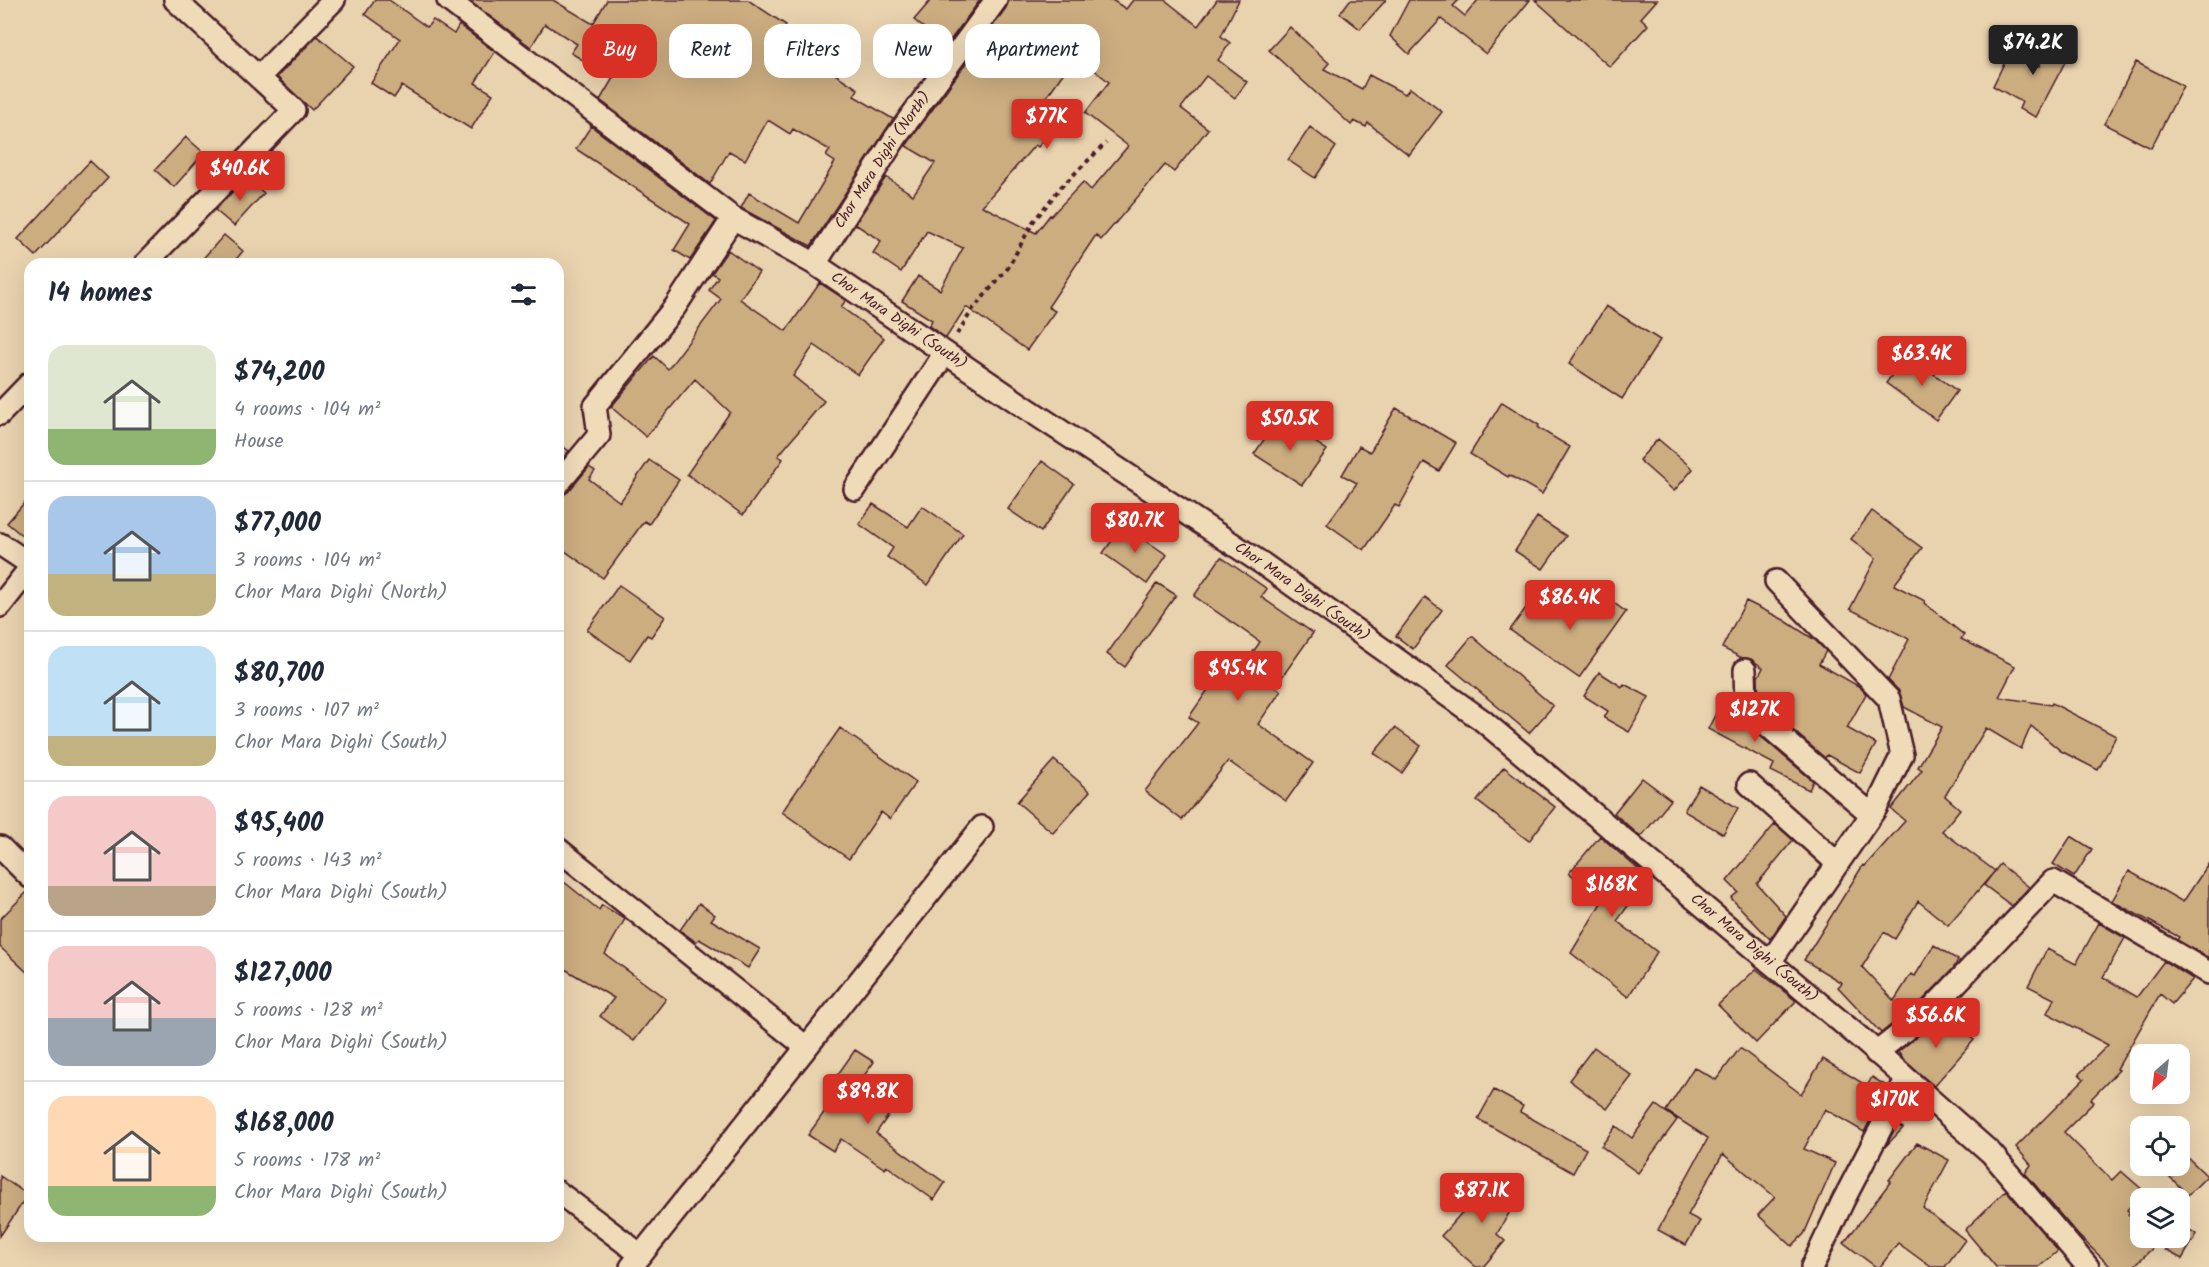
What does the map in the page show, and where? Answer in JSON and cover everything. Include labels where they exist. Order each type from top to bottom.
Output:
[{"type":"street","points":[[151,258],[294,110],[175,0]]},
{"type":"street","points":[[259,77],[333,0]]},
{"type":"street","name":"Chor Mara Dighi (South)","points":[[448,0],[733,218],[815,264],[1263,564],[1482,720],[1770,962],[1991,1153],[2088,1267]]},
{"type":"street","name":"Chor Mara Dighi (North)","points":[[815,264],[896,137],[996,0]]},
{"type":"street","points":[[564,477],[599,435],[595,406],[675,307],[733,218]]},
{"type":"street","points":[[855,489],[945,353]]},
{"type":"street","points":[[0,414],[24,389]]},
{"type":"street","points":[[0,544],[24,562]]},
{"type":"street","points":[[0,606],[24,574]]},
{"type":"street","points":[[1770,962],[1871,814],[1902,754],[1889,699],[1776,581]]},
{"type":"street","points":[[1745,670],[1746,707],[1871,814]]},
{"type":"street","points":[[1749,784],[1838,863]]},
{"type":"street","points":[[564,1197],[636,1261],[982,827]]},
{"type":"street","points":[[0,847],[24,871]]},
{"type":"street","points":[[564,854],[807,1047]]},
{"type":"street","points":[[1876,1053],[1932,1009],[2052,881],[2209,973]]},
{"type":"street","points":[[1812,1267],[1843,1201],[1906,1080]]},
{"type":"path","points":[[945,353],[973,309],[1008,268],[1033,222],[1061,187],[1106,143]]},
{"type":"building","points":[[375,0],[389,0],[427,27],[433,20],[454,34],[459,25],[495,52],[475,83],[493,94],[471,129],[402,86],[394,98],[371,83],[400,39],[365,14]]},
{"type":"building","points":[[474,0],[553,0],[593,24],[582,24],[582,60],[571,53],[577,44],[545,24],[531,47],[472,3]]},
{"type":"building","points":[[607,0],[748,0],[784,24],[764,24],[764,78],[841,78],[858,89],[854,96],[893,119],[811,246],[741,208],[749,193],[799,223],[835,162],[826,156],[830,150],[793,129],[790,134],[768,120],[745,160],[729,151],[710,184],[600,100],[613,78],[657,78],[657,24],[593,24]]},
{"type":"building","points":[[931,0],[980,0],[953,37],[953,24],[919,24],[914,20]]},
{"type":"building","points":[[1009,0],[1112,0],[1126,9],[1133,0],[1165,0],[1198,26],[1217,0],[1239,0],[1221,36],[1230,43],[1218,60],[1247,82],[1235,98],[1206,76],[1181,108],[1208,129],[1174,172],[1165,165],[1101,240],[1096,235],[1048,307],[1055,311],[1027,350],[966,307],[946,338],[929,326],[932,320],[902,301],[918,276],[940,290],[963,248],[927,231],[901,272],[873,253],[881,241],[855,224],[886,177],[913,195],[935,163],[906,146],[965,65],[965,78],[1060,78],[1038,109],[1056,125],[1038,147],[1035,145],[982,206],[1036,233],[1050,215],[1083,182],[1091,190],[1128,146],[1085,113],[1109,82],[1100,75],[1100,24],[994,24]]},
{"type":"building","points":[[1350,0],[1386,0],[1360,29],[1340,13]]},
{"type":"building","points":[[1409,0],[1459,0],[1453,6],[1465,16],[1478,0],[1530,0],[1486,54],[1441,19],[1409,54],[1390,36]]},
{"type":"building","points":[[1535,0],[1657,0],[1641,18],[1648,25],[1610,67]]},
{"type":"building","points":[[1290,27],[1329,63],[1324,69],[1362,89],[1369,75],[1405,94],[1410,88],[1442,112],[1409,155],[1368,123],[1366,127],[1354,121],[1351,125],[1269,50]]},
{"type":"building","points":[[2056,35],[2074,45],[2036,117],[2019,109],[2022,102],[1993,86],[2010,51],[2039,66]]},
{"type":"building","points":[[317,36],[353,66],[312,110],[277,77]]},
{"type":"building","points":[[2136,62],[2183,86],[2151,148],[2104,124]]},
{"type":"building","points":[[591,126],[716,221],[690,260],[674,250],[690,224],[576,149]]},
{"type":"building","points":[[1310,127],[1336,147],[1315,178],[1288,160]]},
{"type":"building","points":[[186,137],[204,153],[174,187],[155,170]]},
{"type":"building","points":[[90,161],[108,178],[36,256],[18,239]]},
{"type":"building","points":[[246,178],[264,193],[234,226],[215,210]]},
{"type":"building","points":[[224,235],[243,251],[237,258],[203,258]]},
{"type":"building","points":[[728,250],[759,272],[740,299],[786,331],[820,283],[846,300],[841,307],[884,338],[858,375],[814,345],[793,376],[824,401],[778,456],[783,459],[743,515],[687,474],[730,412],[695,379],[646,437],[611,407],[654,356],[668,369],[721,299],[709,290],[718,277],[712,273]]},
{"type":"building","points":[[1606,306],[1660,340],[1622,399],[1569,364]]},
{"type":"building","points":[[1907,354],[1957,391],[1936,420],[1886,383]]},
{"type":"building","points":[[1502,402],[1539,425],[1538,428],[1570,447],[1542,494],[1470,454]]},
{"type":"building","points":[[1396,408],[1456,443],[1439,471],[1424,462],[1399,507],[1395,505],[1364,550],[1327,524],[1357,483],[1342,475],[1359,446],[1370,452]]},
{"type":"building","points":[[1279,418],[1327,450],[1302,485],[1254,454]]},
{"type":"building","points":[[1658,439],[1693,469],[1674,491],[1639,460]]},
{"type":"building","points":[[564,447],[569,451],[564,457]]},
{"type":"building","points":[[649,460],[679,480],[649,524],[644,521],[603,578],[564,550],[564,494],[568,492],[589,467],[595,471],[589,479],[620,502]]},
{"type":"building","points":[[1042,461],[1074,484],[1041,532],[1008,509]]},
{"type":"building","points":[[24,503],[24,537],[7,523]]},
{"type":"building","points":[[873,504],[908,527],[922,506],[963,534],[928,585],[887,557],[893,548],[859,524]]},
{"type":"building","points":[[1872,511],[1922,548],[1894,585],[1925,601],[1924,603],[1964,635],[1961,639],[2015,666],[1999,697],[2051,705],[2052,703],[2116,736],[2098,770],[2061,751],[2031,726],[2021,749],[1986,728],[1945,796],[1960,809],[1942,831],[1995,871],[1948,925],[1918,901],[1895,939],[1884,932],[1862,967],[1894,1001],[1911,974],[1915,976],[1934,945],[1958,960],[1953,969],[1923,1000],[1881,1033],[1838,987],[1842,983],[1804,960],[1863,865],[1865,866],[1905,821],[1891,809],[1922,770],[1918,767],[1942,727],[1904,707],[1899,691],[1888,680],[1909,639],[1850,609],[1876,558],[1851,539]]},
{"type":"building","points":[[1537,517],[1566,536],[1543,569],[1515,551]]},
{"type":"building","points":[[1123,525],[1167,555],[1147,584],[1103,553]]},
{"type":"building","points":[[1221,557],[1267,589],[1261,597],[1313,633],[1275,687],[1281,691],[1258,724],[1313,763],[1286,801],[1228,761],[1182,820],[1145,791],[1198,723],[1189,717],[1216,678],[1229,687],[1260,642],[1194,596]]},
{"type":"building","points":[[1157,583],[1176,595],[1125,667],[1107,654]]},
{"type":"building","points":[[619,585],[665,617],[651,637],[647,635],[630,660],[587,630]]},
{"type":"building","points":[[1595,589],[1626,612],[1579,678],[1510,630],[1533,598],[1561,618],[1569,607],[1577,612]]},
{"type":"building","points":[[1425,597],[1442,610],[1413,649],[1396,636]]},
{"type":"building","points":[[1746,601],[1784,620],[1815,640],[1826,651],[1819,664],[1860,687],[1866,694],[1847,728],[1876,744],[1860,773],[1827,755],[1825,758],[1759,701],[1758,677],[1763,668],[1751,659],[1742,658],[1722,648]]},
{"type":"building","points":[[1472,636],[1553,706],[1529,733],[1448,665]]},
{"type":"building","points":[[1599,672],[1622,687],[1624,684],[1649,697],[1629,732],[1604,718],[1608,711],[1584,696]]},
{"type":"building","points":[[1725,696],[1733,700],[1734,712],[1738,717],[1813,781],[1809,790],[1771,771],[1774,764],[1708,729]]},
{"type":"building","points":[[840,728],[916,782],[890,819],[881,812],[849,859],[782,812]]},
{"type":"building","points":[[1395,728],[1421,746],[1402,773],[1374,753]]},
{"type":"building","points":[[1054,760],[1090,791],[1053,833],[1017,802]]},
{"type":"building","points":[[1504,767],[1555,807],[1529,841],[1477,801]]},
{"type":"building","points":[[1642,778],[1671,800],[1641,837],[1614,813]]},
{"type":"building","points":[[1699,785],[1738,808],[1723,834],[1684,811]]},
{"type":"building","points":[[1775,824],[1793,840],[1757,884],[1786,916],[1770,939],[1731,898],[1738,892],[1727,881]]},
{"type":"building","points":[[1600,836],[1648,878],[1617,921],[1657,952],[1628,997],[1571,953],[1604,898],[1569,873]]},
{"type":"building","points":[[2071,836],[2092,849],[2074,877],[2053,864]]},
{"type":"building","points":[[2209,863],[2209,958],[2177,940],[2179,937],[2112,901],[2129,871],[2183,902]]},
{"type":"building","points":[[2000,864],[2029,887],[2012,906],[1984,885]]},
{"type":"building","points":[[564,882],[599,910],[602,905],[625,919],[605,954],[666,999],[634,1041],[600,1016],[614,998],[564,969]]},
{"type":"building","points":[[24,895],[24,969],[0,947],[0,919]]},
{"type":"building","points":[[699,903],[715,915],[711,920],[760,949],[748,968],[699,939],[696,942],[680,930]]},
{"type":"building","points":[[2099,923],[2125,938],[2103,977],[2137,997],[2164,961],[2193,979],[2172,1004],[2160,994],[2130,1044],[2117,1069],[2119,1070],[2091,1099],[2094,1102],[2064,1132],[2112,1180],[2121,1171],[2141,1188],[2130,1188],[2130,1207],[2127,1210],[2130,1212],[2128,1214],[2130,1216],[2130,1248],[2153,1248],[2133,1267],[2111,1267],[2078,1235],[2025,1173],[2031,1165],[2016,1147],[2084,1079],[2079,1074],[2108,1045],[2047,1013],[2054,999],[2028,986],[2047,949],[2076,964]]},
{"type":"building","points":[[1756,969],[1796,1001],[1756,1043],[1718,1005]]},
{"type":"building","points":[[1944,1014],[1974,1040],[1934,1086],[1898,1052]]},
{"type":"building","points":[[1594,1047],[1632,1076],[1607,1109],[1569,1080]]},
{"type":"building","points":[[1740,1048],[1801,1094],[1823,1059],[1867,1086],[1872,1077],[1888,1087],[1864,1132],[1825,1109],[1804,1149],[1835,1163],[1804,1234],[1792,1246],[1758,1215],[1775,1197],[1723,1154],[1688,1215],[1700,1221],[1686,1245],[1658,1230],[1708,1138],[1666,1111],[1694,1067],[1716,1080]]},
{"type":"building","points":[[855,1050],[874,1062],[863,1077],[898,1102],[876,1133],[945,1183],[934,1200],[887,1166],[885,1169],[841,1139],[833,1151],[808,1135],[840,1090],[831,1084]]},
{"type":"building","points":[[1494,1090],[1523,1106],[1520,1112],[1586,1149],[1573,1173],[1478,1119]]},
{"type":"building","points":[[1656,1105],[1677,1120],[1638,1173],[1601,1146],[1616,1126],[1632,1138]]},
{"type":"building","points":[[1897,1125],[1903,1128],[1886,1146]]},
{"type":"building","points":[[1917,1143],[1949,1160],[1923,1208],[1965,1240],[1945,1267],[1931,1267],[1898,1243],[1880,1267],[1876,1267],[1844,1243]]},
{"type":"building","points":[[2190,1160],[2207,1176],[2190,1193],[2190,1188],[2181,1188],[2169,1176],[2190,1176]]},
{"type":"building","points":[[0,1176],[24,1192],[24,1201],[0,1236]]},
{"type":"building","points":[[1491,1177],[1520,1194],[1497,1234],[1505,1241],[1483,1267],[1476,1267],[1441,1236],[1466,1208],[1472,1212]]},
{"type":"building","points":[[2006,1190],[2058,1251],[2039,1267],[1996,1267],[1965,1230]]},
{"type":"building","points":[[2190,1230],[2197,1234],[2190,1246]]},
{"type":"building","points":[[2166,1248],[2189,1248],[2182,1259],[2165,1250]]}]
